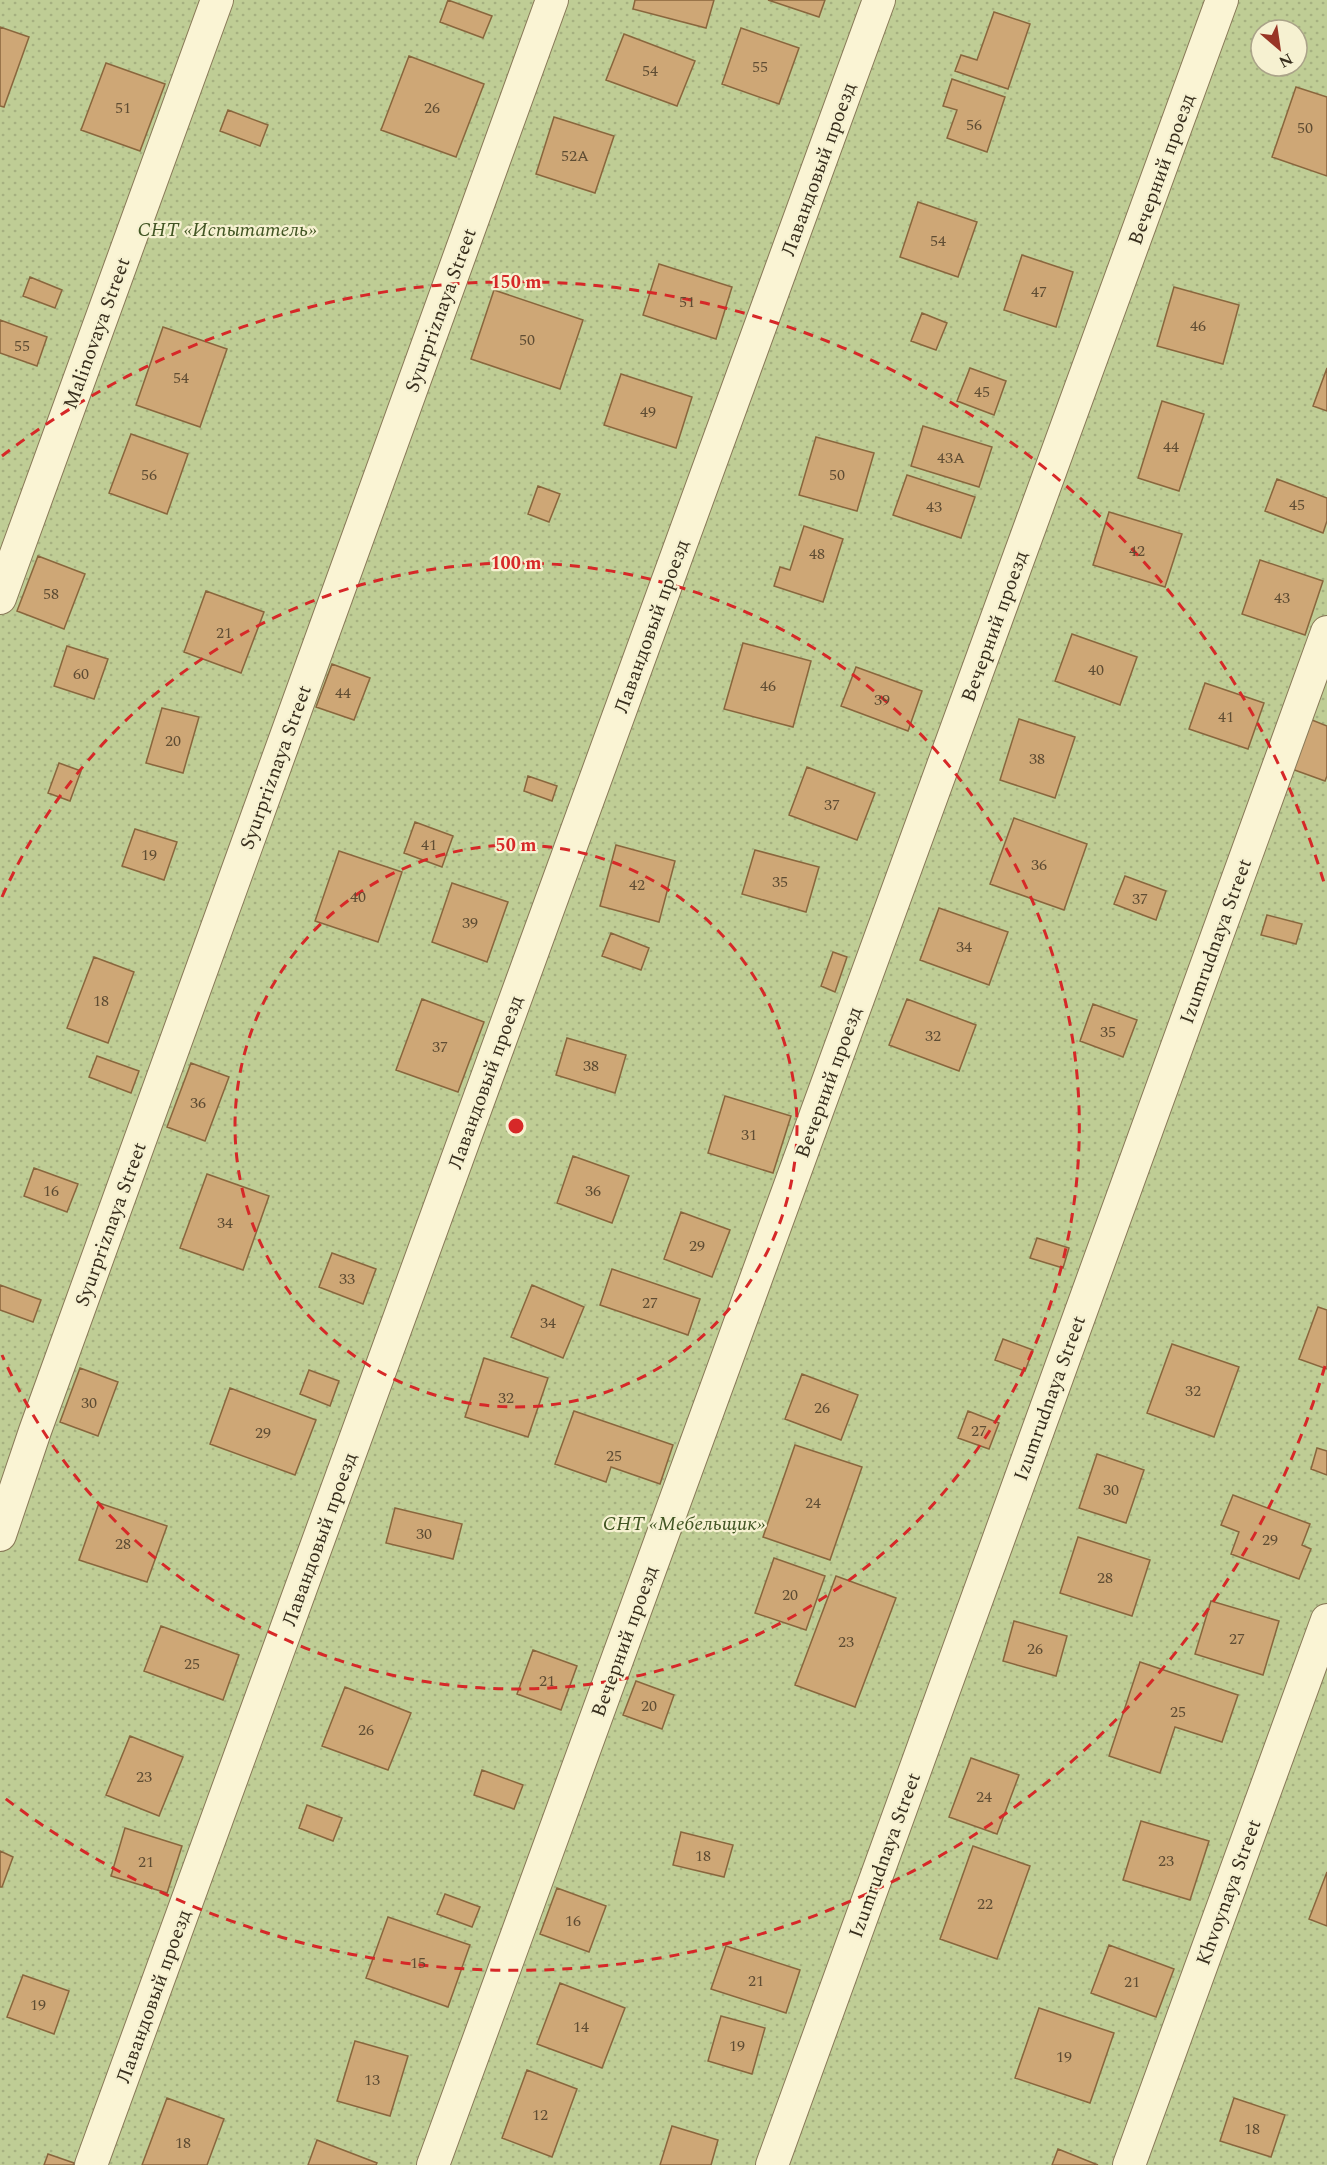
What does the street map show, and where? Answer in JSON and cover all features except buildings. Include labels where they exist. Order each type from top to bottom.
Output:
[{"type":"street","name":"Malinovaya Street","points":[[0,598],[218,0]]},
{"type":"street","name":"Syurpriznaya Street","points":[[0,1535],[35,1431],[552,0]]},
{"type":"street","name":"Лавандовый проезд","points":[[91,2165],[879,0]]},
{"type":"street","name":"Вечерний проезд","points":[[433,2165],[1222,0]]},
{"type":"street","name":"Izumrudnaya Street","points":[[772,2165],[1327,632]]},
{"type":"street","name":"Khvoynaya Street","points":[[1129,2165],[1327,1620]]},
{"type":"green space","name":"СНТ «Мебельщик»","points":[[0,0],[1327,0],[1327,2165],[0,2165]]},
{"type":"park label","name":"СНТ «Испытатель»","points":[[227,229]]}]
